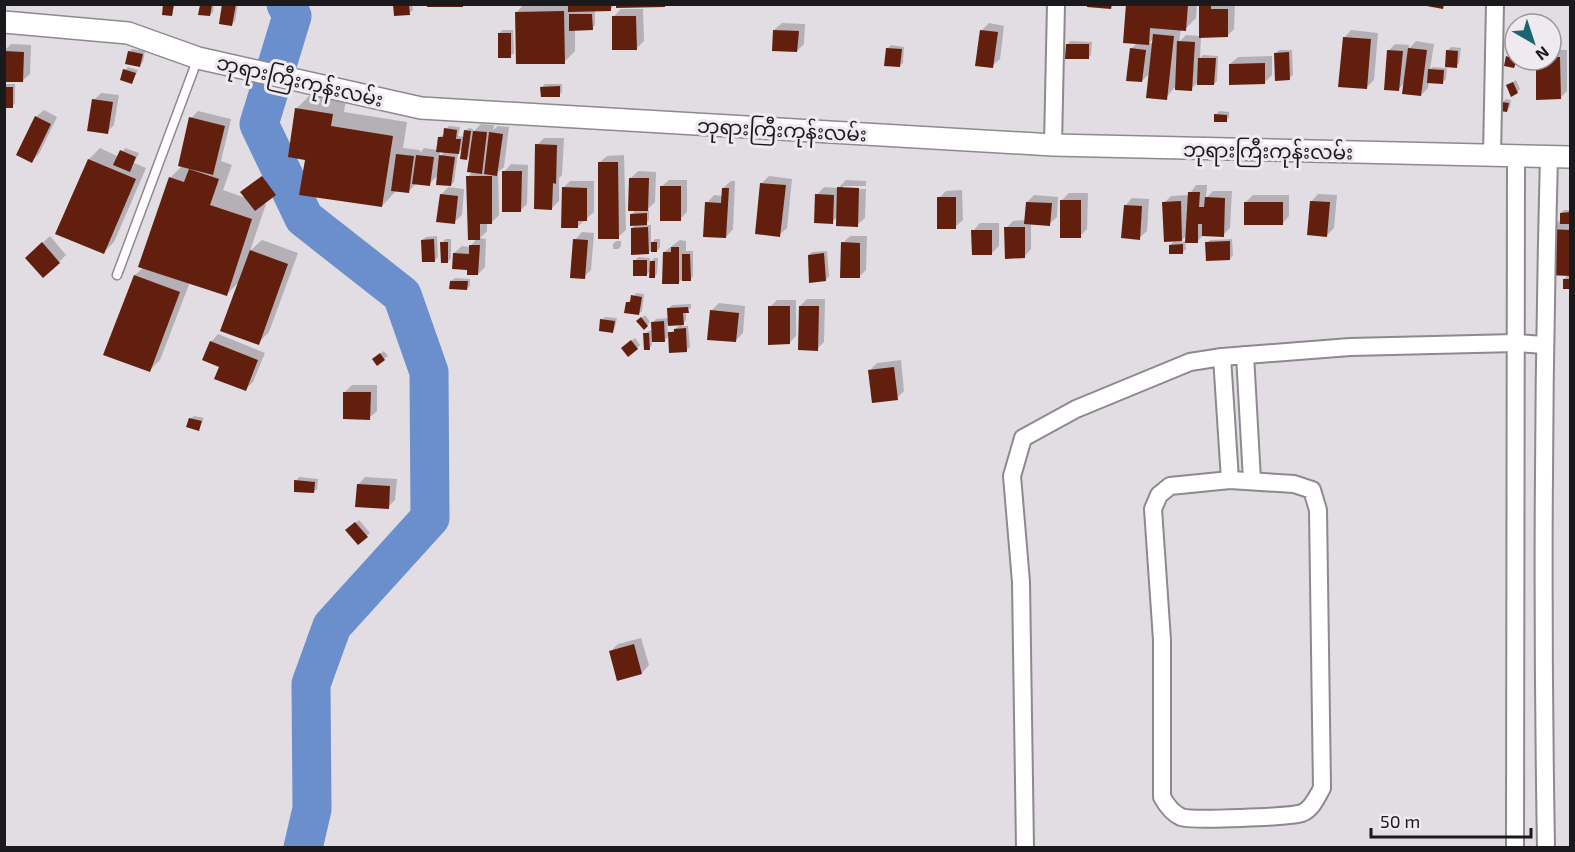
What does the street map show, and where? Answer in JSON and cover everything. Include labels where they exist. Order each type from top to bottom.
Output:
[{"type":"street","points":[[1053,146],[1056,4]]},
{"type":"street","points":[[1492,156],[1496,4]]},
{"type":"street","name":"ဘုရားကြီးကုန်းလမ်း","points":[[4,22],[128,33],[199,58],[421,108],[1053,146],[1570,157]]},
{"type":"street","points":[[1515,848],[1516,157]]},
{"type":"street","points":[[1546,848],[1543,669],[1544,345],[1549,157]]},
{"type":"street","points":[[1025,848],[1021,582],[1012,476],[1023,438],[1076,409],[1190,362],[1222,357],[1350,347],[1516,343],[1544,345]]},
{"type":"street","points":[[1245,355],[1252,480]]},
{"type":"street","points":[[1222,357],[1230,480]]},
{"type":"street","points":[[1230,480],[1294,484],[1312,490],[1318,510],[1322,788],[1314,802],[1302,813],[1239,818],[1183,818],[1169,810],[1162,797],[1162,640],[1153,509],[1159,495],[1170,486],[1230,480]]},
{"type":"street","points":[[1515,557],[1544,559]]},
{"type":"lane","points":[[117,275],[199,58]]},
{"type":"building","points":[[163,4],[174,5],[172,16],[162,15]]},
{"type":"building","points":[[222,4],[236,4],[232,26],[219,24]]},
{"type":"building","points":[[393,4],[409,4],[410,15],[394,16]]},
{"type":"building","points":[[427,4],[463,4],[463,7],[427,7]]},
{"type":"building","points":[[568,4],[611,4],[611,11],[568,12]]},
{"type":"building","points":[[616,4],[665,4],[665,7],[616,8]]},
{"type":"building","points":[[1087,4],[1112,4],[1111,9],[1087,7]]},
{"type":"building","points":[[1126,4],[1188,4],[1186,31],[1150,28],[1149,45],[1123,43]]},
{"type":"building","points":[[1199,4],[1211,4],[1211,9],[1228,9],[1228,37],[1199,38]]},
{"type":"building","points":[[1416,4],[1444,4],[1443,9]]},
{"type":"building","points":[[200,5],[212,5],[210,16],[198,15]]},
{"type":"building","points":[[564,11],[565,64],[516,64],[515,12]]},
{"type":"building","points":[[569,14],[592,14],[593,30],[569,31]]},
{"type":"building","points":[[612,16],[636,16],[637,50],[612,50]]},
{"type":"building","points":[[773,30],[799,31],[797,52],[772,51]]},
{"type":"building","points":[[980,30],[998,32],[993,68],[975,66]]},
{"type":"building","points":[[498,33],[511,33],[511,58],[498,58]]},
{"type":"building","points":[[1153,34],[1174,36],[1167,100],[1146,98]]},
{"type":"building","points":[[1343,37],[1371,39],[1367,89],[1338,87]]},
{"type":"building","points":[[1177,41],[1195,42],[1192,91],[1175,90]]},
{"type":"building","points":[[1066,44],[1089,44],[1089,59],[1065,59]]},
{"type":"building","points":[[886,48],[902,49],[900,67],[884,66]]},
{"type":"building","points":[[1130,48],[1146,50],[1142,82],[1126,81]]},
{"type":"building","points":[[1408,48],[1427,50],[1421,96],[1402,94]]},
{"type":"building","points":[[1387,50],[1403,51],[1399,91],[1384,90]]},
{"type":"building","points":[[1446,50],[1458,51],[1457,68],[1445,67]]},
{"type":"building","points":[[4,51],[24,52],[23,82],[4,82]]},
{"type":"building","points":[[128,51],[143,54],[140,67],[125,64]]},
{"type":"building","points":[[1289,52],[1290,80],[1275,81],[1274,53]]},
{"type":"building","points":[[1198,58],[1216,58],[1214,85],[1197,85]]},
{"type":"building","points":[[1265,63],[1265,84],[1229,85],[1229,64]]},
{"type":"building","points":[[123,69],[136,73],[132,84],[120,80]]},
{"type":"building","points":[[1428,69],[1444,70],[1443,84],[1427,83]]},
{"type":"building","points":[[1536,72],[1560,72],[1561,99],[1536,100]]},
{"type":"building","points":[[1513,82],[1518,93],[1511,97],[1506,85]]},
{"type":"building","points":[[560,86],[560,97],[541,97],[540,87]]},
{"type":"building","points":[[4,87],[13,87],[13,108],[4,108]]},
{"type":"building","points":[[92,99],[113,102],[108,134],[87,131]]},
{"type":"building","points":[[1502,102],[1509,103],[1507,112],[1500,111]]},
{"type":"building","points":[[295,108],[333,114],[331,126],[393,136],[382,207],[299,195],[305,160],[288,157]]},
{"type":"building","points":[[1214,114],[1227,115],[1227,122],[1214,122]]},
{"type":"building","points":[[35,116],[51,124],[32,163],[16,155]]},
{"type":"building","points":[[189,117],[225,126],[213,175],[178,166]]},
{"type":"building","points":[[444,128],[457,130],[456,139],[461,139],[459,154],[436,152],[438,137],[443,137]]},
{"type":"building","points":[[464,130],[471,131],[467,160],[460,159]]},
{"type":"building","points":[[473,131],[487,132],[482,174],[467,172]]},
{"type":"building","points":[[489,132],[503,134],[497,176],[484,174]]},
{"type":"building","points":[[535,144],[557,145],[556,184],[553,183],[552,210],[534,209]]},
{"type":"building","points":[[120,150],[136,157],[130,172],[113,165]]},
{"type":"building","points":[[396,154],[414,156],[409,193],[391,191]]},
{"type":"building","points":[[416,155],[434,157],[430,186],[412,184]]},
{"type":"building","points":[[439,155],[455,157],[451,186],[436,185]]},
{"type":"building","points":[[88,159],[136,179],[104,254],[55,234]]},
{"type":"building","points":[[598,162],[618,162],[619,239],[598,239]]},
{"type":"building","points":[[189,169],[219,179],[210,205],[252,219],[227,296],[138,267],[169,177],[184,182]]},
{"type":"building","points":[[502,171],[522,171],[521,212],[502,212]]},
{"type":"building","points":[[262,176],[276,195],[255,211],[240,192]]},
{"type":"building","points":[[466,176],[492,176],[492,224],[480,224],[480,240],[468,240]]},
{"type":"building","points":[[629,178],[649,178],[648,211],[628,211]]},
{"type":"building","points":[[760,183],[786,185],[780,237],[755,234]]},
{"type":"building","points":[[660,186],[681,186],[681,221],[660,221]]},
{"type":"building","points":[[562,187],[587,188],[587,221],[578,221],[578,228],[561,228]]},
{"type":"building","points":[[837,187],[859,188],[858,227],[836,226]]},
{"type":"building","points":[[722,188],[729,188],[726,238],[703,237],[705,202],[721,203]]},
{"type":"building","points":[[1188,192],[1200,192],[1199,207],[1204,207],[1205,197],[1225,198],[1224,237],[1202,236],[1202,224],[1198,224],[1198,243],[1185,243]]},
{"type":"building","points":[[440,194],[458,196],[455,224],[436,222]]},
{"type":"building","points":[[815,194],[834,195],[833,224],[814,223]]},
{"type":"building","points":[[937,197],[956,197],[956,229],[937,229]]},
{"type":"building","points":[[1060,200],[1081,200],[1081,238],[1060,238]]},
{"type":"building","points":[[1181,201],[1182,241],[1164,242],[1162,202]]},
{"type":"building","points":[[1310,201],[1330,202],[1327,237],[1307,235]]},
{"type":"building","points":[[1026,202],[1052,203],[1050,226],[1024,224]]},
{"type":"building","points":[[1244,202],[1283,202],[1283,225],[1244,225]]},
{"type":"building","points":[[1124,205],[1142,206],[1140,240],[1121,238]]},
{"type":"building","points":[[1570,212],[1570,224],[1560,224],[1560,213]]},
{"type":"building","points":[[647,213],[647,225],[630,226],[630,214]]},
{"type":"building","points":[[648,227],[649,254],[631,255],[631,228]]},
{"type":"building","points":[[1004,227],[1025,227],[1025,258],[1005,259]]},
{"type":"building","points":[[1549,229],[1570,230],[1570,276],[1548,275]]},
{"type":"building","points":[[971,230],[992,230],[992,255],[972,255]]},
{"type":"building","points":[[434,239],[435,262],[422,262],[421,240]]},
{"type":"building","points":[[573,239],[588,240],[585,279],[570,278]]},
{"type":"building","points":[[1230,241],[1230,260],[1206,261],[1205,242]]},
{"type":"building","points":[[42,242],[60,263],[43,278],[25,258]]},
{"type":"building","points":[[440,242],[448,242],[448,263],[441,263]]},
{"type":"building","points":[[651,242],[657,242],[657,252],[651,252]]},
{"type":"building","points":[[841,242],[860,243],[860,278],[840,278]]},
{"type":"building","points":[[1183,244],[1183,254],[1169,254],[1169,245]]},
{"type":"building","points":[[469,245],[480,245],[478,275],[467,275],[467,270],[452,269],[453,253],[469,254]]},
{"type":"building","points":[[671,247],[679,247],[679,284],[662,284],[663,252],[671,252]]},
{"type":"building","points":[[250,250],[288,264],[259,345],[220,331]]},
{"type":"building","points":[[824,253],[826,281],[809,283],[808,255]]},
{"type":"building","points":[[682,254],[690,254],[691,281],[682,281]]},
{"type":"building","points":[[633,260],[647,260],[647,276],[633,276]]},
{"type":"building","points":[[650,261],[655,261],[655,278],[649,278]]},
{"type":"building","points":[[134,275],[180,292],[150,372],[103,355]]},
{"type":"building","points":[[1563,279],[1570,279],[1570,289],[1563,289]]},
{"type":"building","points":[[450,281],[468,281],[467,290],[449,289]]},
{"type":"building","points":[[631,295],[642,297],[639,315],[624,313],[626,302],[630,302]]},
{"type":"building","points":[[768,306],[790,306],[790,344],[768,345]]},
{"type":"building","points":[[799,306],[819,306],[818,351],[798,350]]},
{"type":"building","points":[[688,307],[689,313],[683,313],[684,325],[668,326],[667,308]]},
{"type":"building","points":[[710,310],[739,313],[736,342],[707,340]]},
{"type":"building","points":[[641,317],[648,326],[644,330],[636,321]]},
{"type":"building","points":[[600,319],[615,321],[613,333],[599,331]]},
{"type":"building","points":[[664,321],[665,342],[652,342],[651,322]]},
{"type":"building","points":[[686,328],[687,352],[669,353],[668,332]]},
{"type":"building","points":[[643,333],[649,333],[650,350],[644,350]]},
{"type":"building","points":[[631,340],[638,349],[628,357],[621,348]]},
{"type":"building","points":[[210,341],[258,360],[246,391],[214,379],[219,367],[202,360]]},
{"type":"building","points":[[380,353],[385,360],[377,366],[372,359]]},
{"type":"building","points":[[894,367],[898,400],[872,403],[868,370]]},
{"type":"building","points":[[343,392],[371,392],[370,420],[343,419]]},
{"type":"building","points":[[189,418],[202,421],[199,431],[186,427]]},
{"type":"building","points":[[294,480],[315,482],[314,493],[294,492]]},
{"type":"building","points":[[357,484],[390,486],[389,509],[355,507]]},
{"type":"building","points":[[355,522],[368,537],[358,545],[345,530]]},
{"type":"building","points":[[634,644],[642,674],[617,681],[609,651]]},
{"type":"waterway","points":[[286,4],[292,16],[259,124],[304,218],[402,295],[429,372],[430,518],[332,626],[311,684],[312,809],[303,848]]}]
